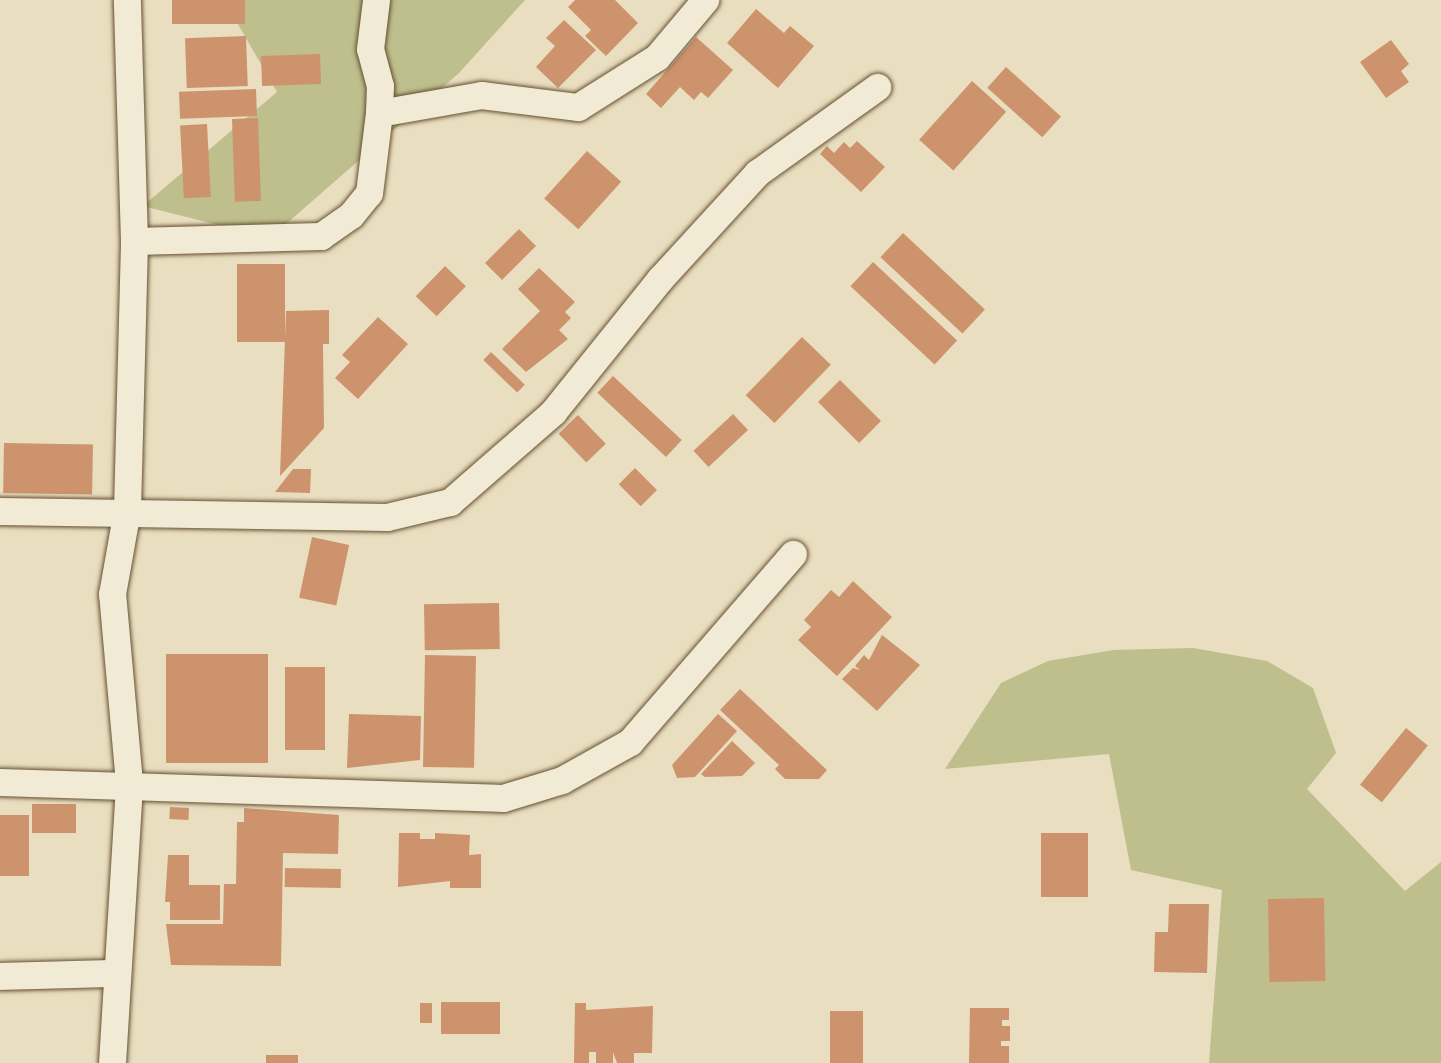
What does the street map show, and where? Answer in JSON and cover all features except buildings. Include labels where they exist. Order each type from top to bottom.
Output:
[{"type":"street","points":[[112,1063],[129,783],[112,594],[127,510],[134,241],[127,0]]},
{"type":"street","points":[[134,241],[321,236],[351,215],[369,193],[380,113],[380,86],[370,49],[375,0]]},
{"type":"street","points":[[380,113],[481,95],[578,107],[657,57],[705,0]]},
{"type":"street","points":[[0,510],[127,510],[387,517],[450,502],[553,412],[660,279],[757,173],[877,87]]},
{"type":"street","points":[[0,782],[129,783],[503,798],[562,780],[630,742],[793,554]]},
{"type":"street","points":[[0,976],[116,973]]},
{"type":"green space","points":[[224,0],[525,0],[459,73],[270,238],[143,206],[277,92]]},
{"type":"green space","points":[[1193,648],[1267,661],[1313,688],[1336,753],[1307,789],[1405,891],[1441,862],[1441,1063],[1209,1063],[1222,890],[1131,870],[1109,754],[945,769],[1001,683],[1048,661],[1114,650]]}]
